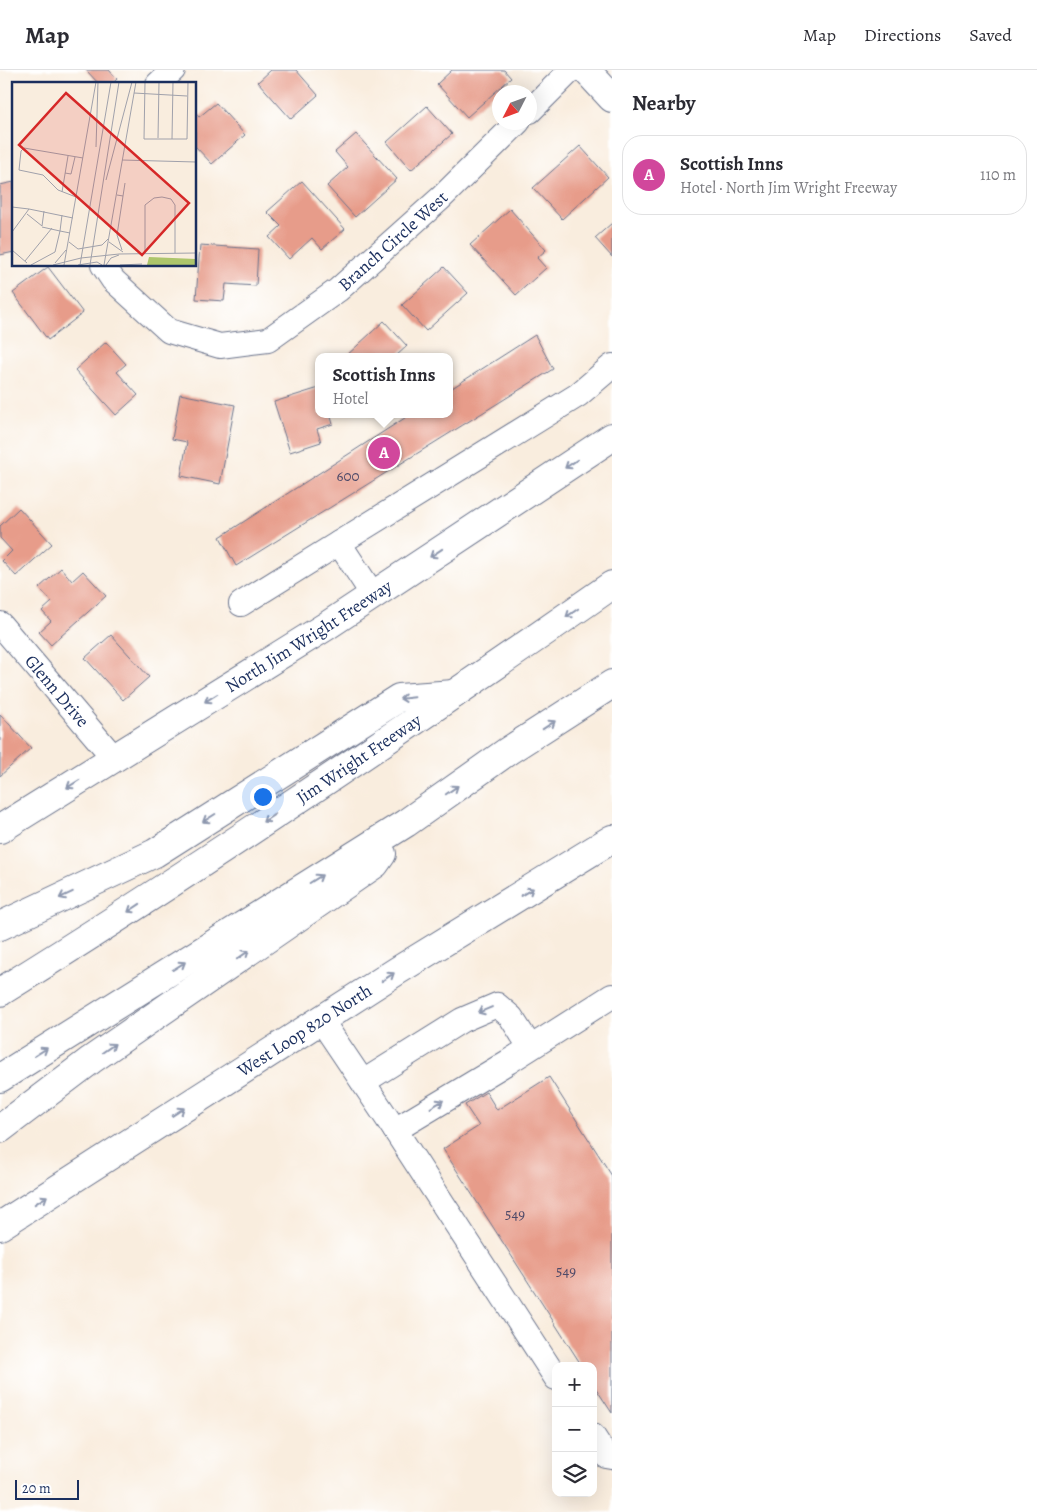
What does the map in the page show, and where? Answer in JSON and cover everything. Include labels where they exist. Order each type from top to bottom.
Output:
[{"type":"main road","name":"North Jim Wright Freeway","points":[[0,829],[325,627],[612,437]]},
{"type":"main road","name":"Jim Wright Freeway","points":[[0,992],[114,921],[455,694],[612,585]]},
{"type":"main road","points":[[0,1078],[406,822],[508,751],[612,684]]},
{"type":"main road","points":[[0,926],[154,853],[399,698],[455,694]]},
{"type":"main road","points":[[0,1129],[91,1060],[374,864],[406,822]]},
{"type":"main road","name":"West Loop 820 North","points":[[0,1226],[406,966],[612,839]]},
{"type":"street","points":[[160,82],[173,70]]},
{"type":"street","points":[[537,104],[571,70]]},
{"type":"street","name":"Branch Circle West","points":[[104,266],[114,280],[169,331],[220,346],[268,340],[338,290],[441,198],[510,130]]},
{"type":"street","points":[[241,604],[578,395],[612,366]]},
{"type":"street","points":[[339,543],[373,595]]},
{"type":"street","name":"Glenn Drive","points":[[0,624],[114,758]]},
{"type":"street","points":[[395,1130],[612,996]]},
{"type":"street","points":[[363,1082],[462,1020],[497,1006],[511,1018],[530,1047]]},
{"type":"street","points":[[321,1020],[552,1372]]},
{"type":"street","points":[[597,1442],[606,1456],[612,1457]]},
{"type":"building","points":[[86,70],[109,70],[117,79],[114,82],[97,82]]},
{"type":"building","points":[[271,70],[296,70],[318,95],[291,119],[258,82]]},
{"type":"building","points":[[452,70],[504,70],[511,78],[503,85],[492,85],[492,95],[467,117],[437,84]]},
{"type":"building","points":[[216,103],[245,135],[212,164],[196,147],[196,113],[199,117]]},
{"type":"building","points":[[427,106],[452,134],[411,170],[387,142]]},
{"type":"building","points":[[356,134],[397,179],[355,217],[327,186],[348,167],[335,152]]},
{"type":"building","points":[[580,146],[608,177],[562,219],[533,188]]},
{"type":"building","points":[[302,181],[345,229],[322,249],[312,238],[289,259],[269,237],[281,226],[267,212]]},
{"type":"building","points":[[12,182],[12,252],[0,255],[0,185]]},
{"type":"building","points":[[510,209],[546,250],[537,258],[546,268],[516,295],[470,245]]},
{"type":"building","points":[[612,223],[612,257],[595,238]]},
{"type":"building","points":[[200,245],[258,249],[256,286],[226,284],[224,301],[196,299]]},
{"type":"building","points":[[48,267],[83,313],[48,340],[13,293]]},
{"type":"building","points":[[444,267],[468,293],[426,331],[402,305]]},
{"type":"building","points":[[384,321],[407,346],[399,353],[349,353]]},
{"type":"building","points":[[535,335],[553,369],[236,566],[220,537],[405,418],[453,418],[453,387]]},
{"type":"building","points":[[106,342],[126,364],[117,372],[138,395],[116,415],[75,370]]},
{"type":"building","points":[[315,389],[315,418],[331,418],[333,424],[317,429],[321,442],[290,452],[274,402]]},
{"type":"building","points":[[180,394],[235,405],[220,484],[181,476],[187,442],[172,439]]},
{"type":"building","points":[[19,508],[52,544],[16,576],[2,561],[12,551],[0,538],[0,526]]},
{"type":"building","points":[[61,568],[72,581],[83,571],[106,596],[51,645],[39,632],[51,621],[42,611],[52,602],[39,588]]},
{"type":"building","points":[[111,635],[149,677],[123,700],[85,658]]},
{"type":"building","points":[[0,714],[31,748],[0,776]]},
{"type":"building","points":[[549,1077],[612,1176],[612,1413],[597,1390],[597,1362],[579,1362],[443,1149],[479,1126],[465,1105],[486,1092],[497,1110]]},
{"type":"place","name":"Scottish Inns","points":[[384,453]]}]
